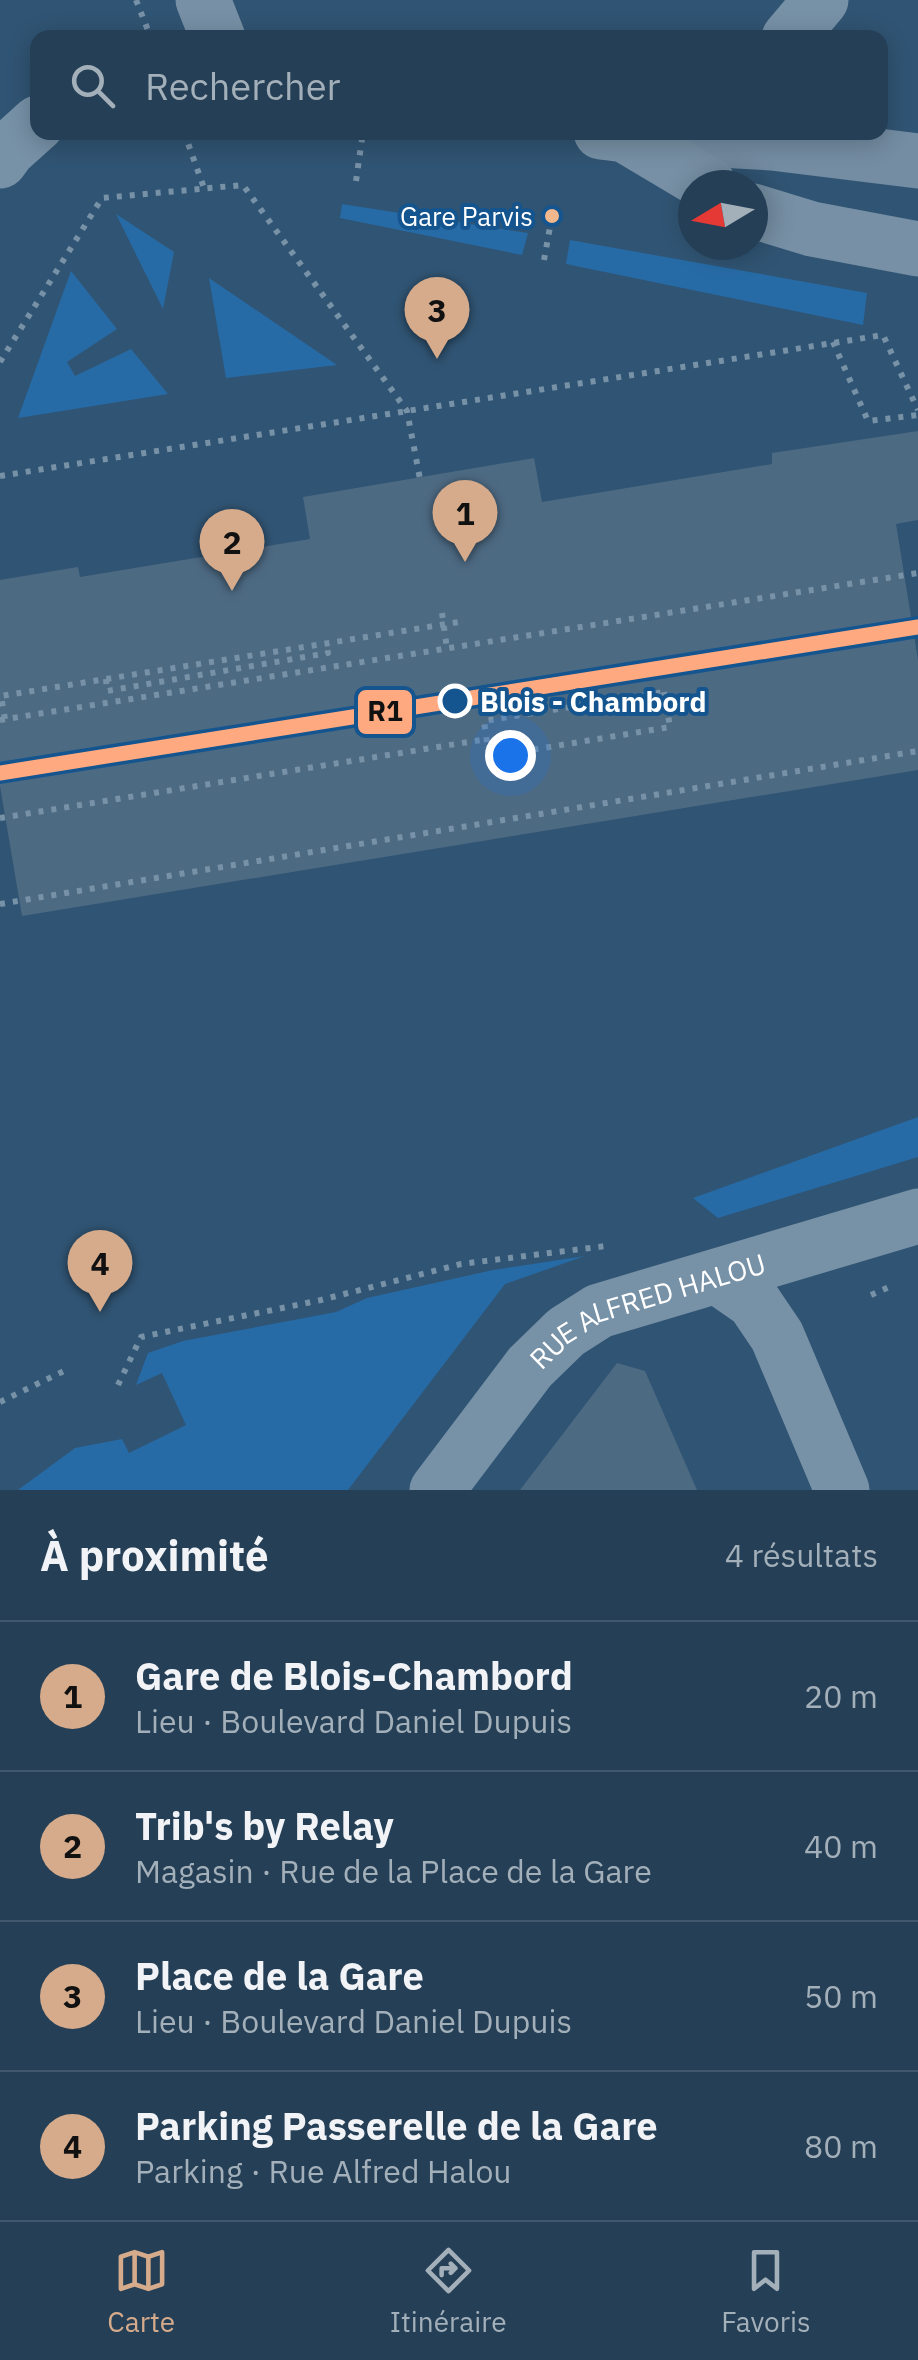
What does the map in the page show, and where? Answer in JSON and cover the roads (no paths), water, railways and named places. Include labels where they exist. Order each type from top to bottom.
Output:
[{"type":"main road","points":[[202,0],[215,30]]},
{"type":"main road","points":[[636,140],[706,158],[772,143],[918,161]]},
{"type":"main road","points":[[768,215],[812,228],[918,248]]},
{"type":"street","points":[[796,30],[821,0]]},
{"type":"street","points":[[0,162],[30,130]]},
{"type":"street","name":"RUE ALFRED HALOU","points":[[438,1490],[530,1368],[566,1332],[599,1311],[918,1216]]},
{"type":"street","points":[[718,1277],[754,1302],[777,1336],[842,1490]]},
{"type":"place","name":"Gare Parvis","points":[[552,216]]},
{"type":"place","name":"Place de la Gare","points":[[437,359]]},
{"type":"place","name":"Gare de Blois-Chambord","points":[[465,562]]},
{"type":"place","name":"Trib's by Relay","points":[[232,591]]},
{"type":"place","name":"Blois - Chambord","points":[[455,701]]},
{"type":"place","name":"Parking Passerelle de la Gare","points":[[100,1312]]}]
